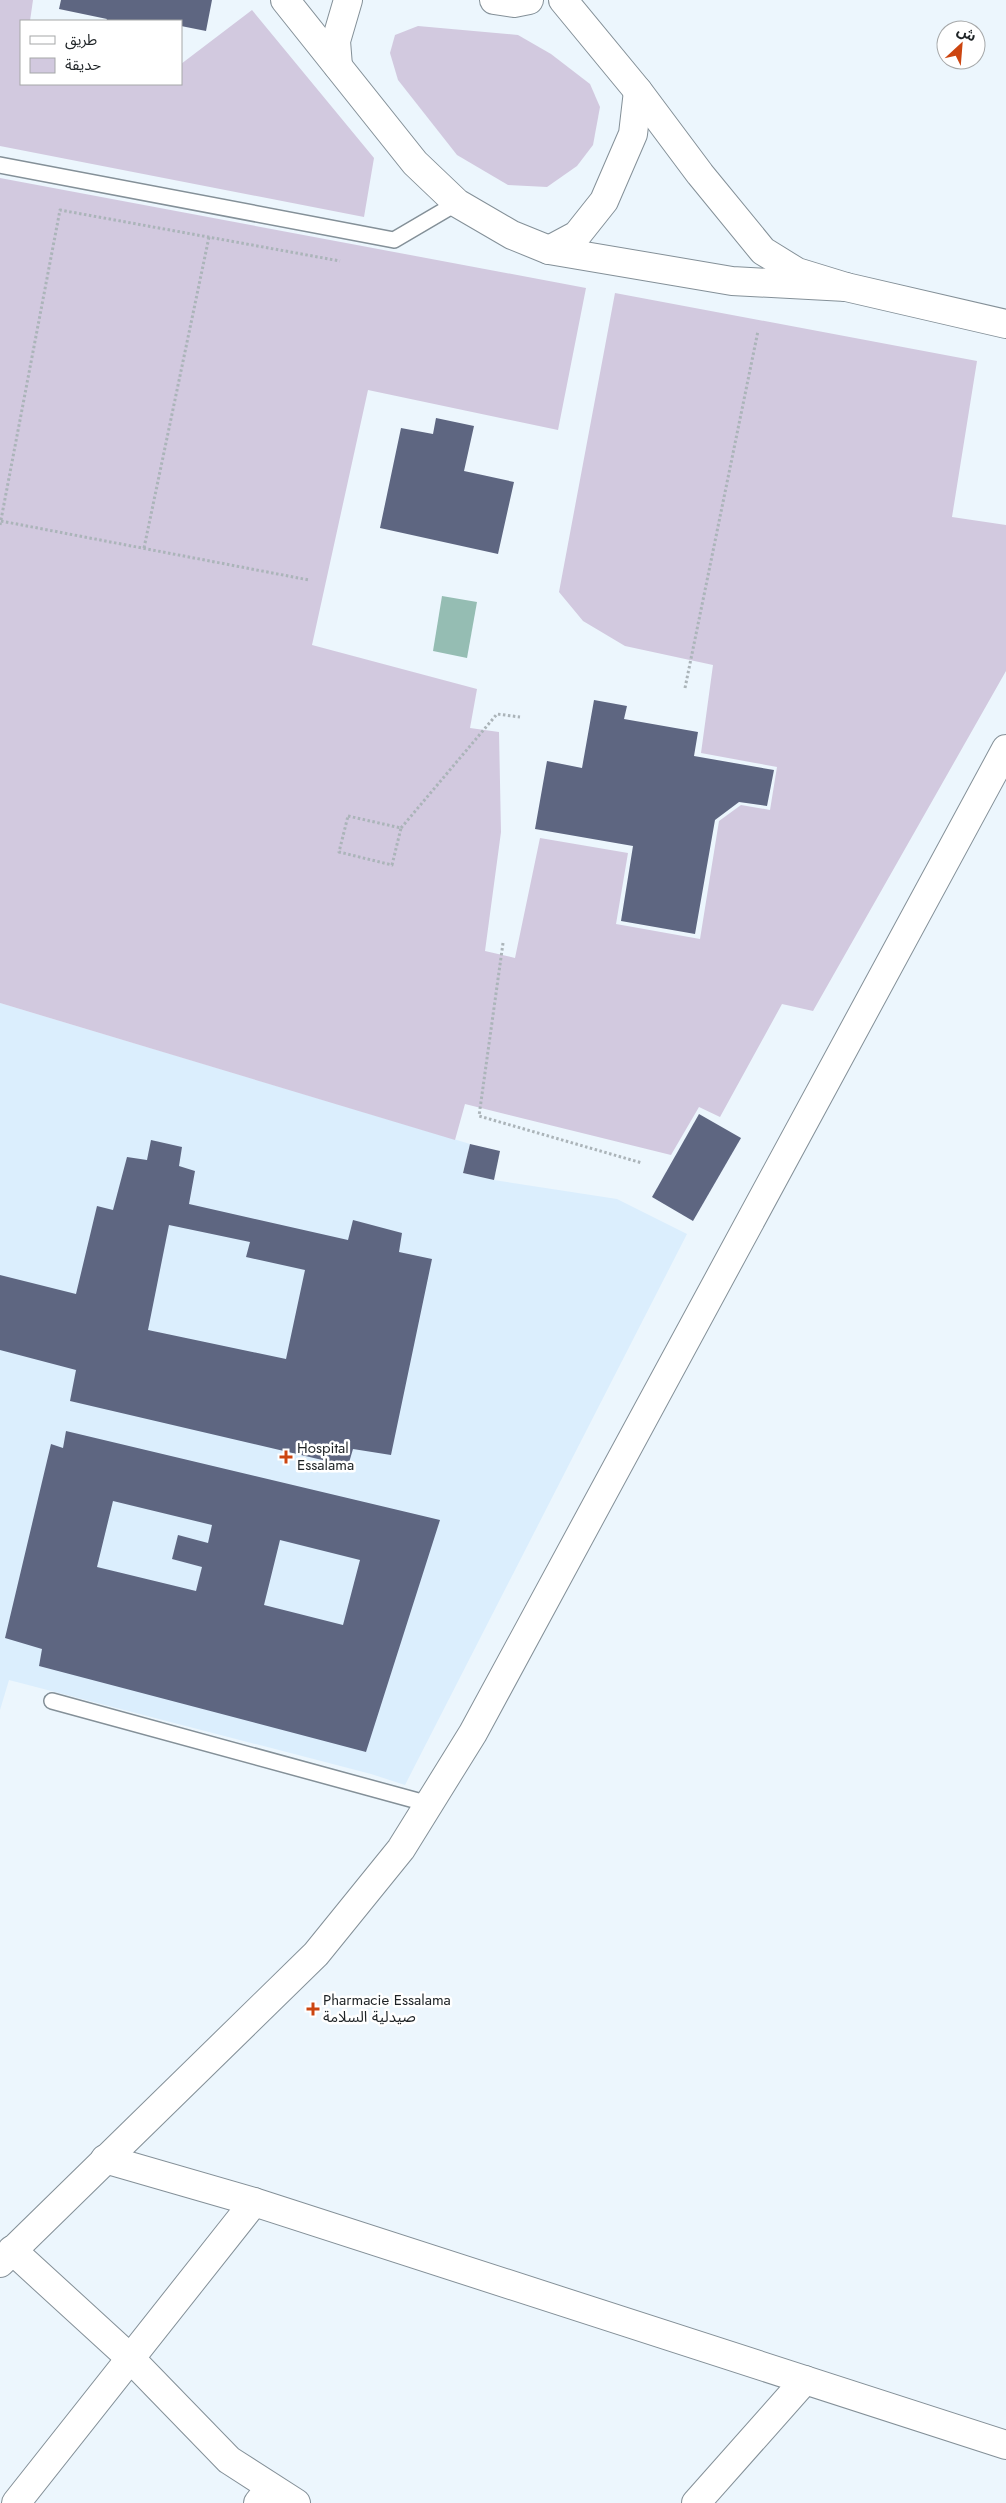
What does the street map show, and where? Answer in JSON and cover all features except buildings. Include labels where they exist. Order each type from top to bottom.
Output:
[{"type":"street","points":[[285,0],[415,163],[456,203],[512,235],[550,250],[732,281],[846,287]]},
{"type":"street","points":[[338,66],[336,41],[348,0]]},
{"type":"street","points":[[494,0],[514,3],[529,0]]},
{"type":"street","points":[[563,0],[638,91],[700,174],[763,251],[797,272],[846,287],[1006,324]]},
{"type":"street","points":[[550,250],[577,235],[604,201],[632,134],[638,91]]},
{"type":"street","points":[[296,2503],[264,2496],[130,2358],[4,2253],[105,2159],[316,1954],[402,1848],[473,1734],[1006,749]]},
{"type":"street","points":[[105,2159],[254,2202],[1006,2445]]},
{"type":"street","points":[[16,2503],[254,2202]]},
{"type":"street","points":[[696,2503],[805,2380]]},
{"type":"lane","points":[[0,164],[394,240],[456,203]]},
{"type":"lane","points":[[52,1701],[429,1804]]},
{"type":"path","points":[[309,580],[144,548],[0,523],[60,210],[340,261]]},
{"type":"path","points":[[144,548],[209,237]]},
{"type":"path","points":[[685,688],[758,331]]},
{"type":"path","points":[[401,828],[348,816],[339,852],[392,865],[401,828],[497,714],[520,716]]},
{"type":"path","points":[[503,942],[480,1116],[642,1163]]},
{"type":"shaded area","points":[[442,596],[477,602],[467,658],[433,651]]},
{"type":"shaded area","name":"Hospital Essalama","points":[[0,1003],[470,1144],[463,1173],[494,1180],[617,1199],[687,1234],[405,1785],[371,1774],[9,1680],[0,1710]]},
{"type":"green space","points":[[0,0],[33,0],[30,20],[20,20],[20,85],[182,85],[182,63],[252,10],[374,158],[364,217],[0,146]]},
{"type":"green space","points":[[418,26],[518,35],[551,54],[590,84],[600,107],[593,145],[577,166],[547,187],[508,185],[457,155],[398,80],[390,53],[395,35]]},
{"type":"green space","points":[[0,178],[586,288],[558,430],[368,390],[312,645],[477,689],[470,728],[499,732],[501,832],[485,951],[515,958],[540,838],[628,853],[616,924],[700,939],[719,821],[741,805],[770,810],[777,767],[701,753],[713,665],[625,646],[583,621],[559,592],[615,293],[977,361],[952,517],[1006,525],[1006,671],[813,1011],[782,1004],[720,1117],[699,1107],[671,1155],[465,1104],[455,1140],[0,1003]]},
{"type":"place","name":"Hospital Essalama","points":[[286,1457]]},
{"type":"place","name":"Pharmacie Essalama صيدلية السلامة","points":[[313,2009]]}]
